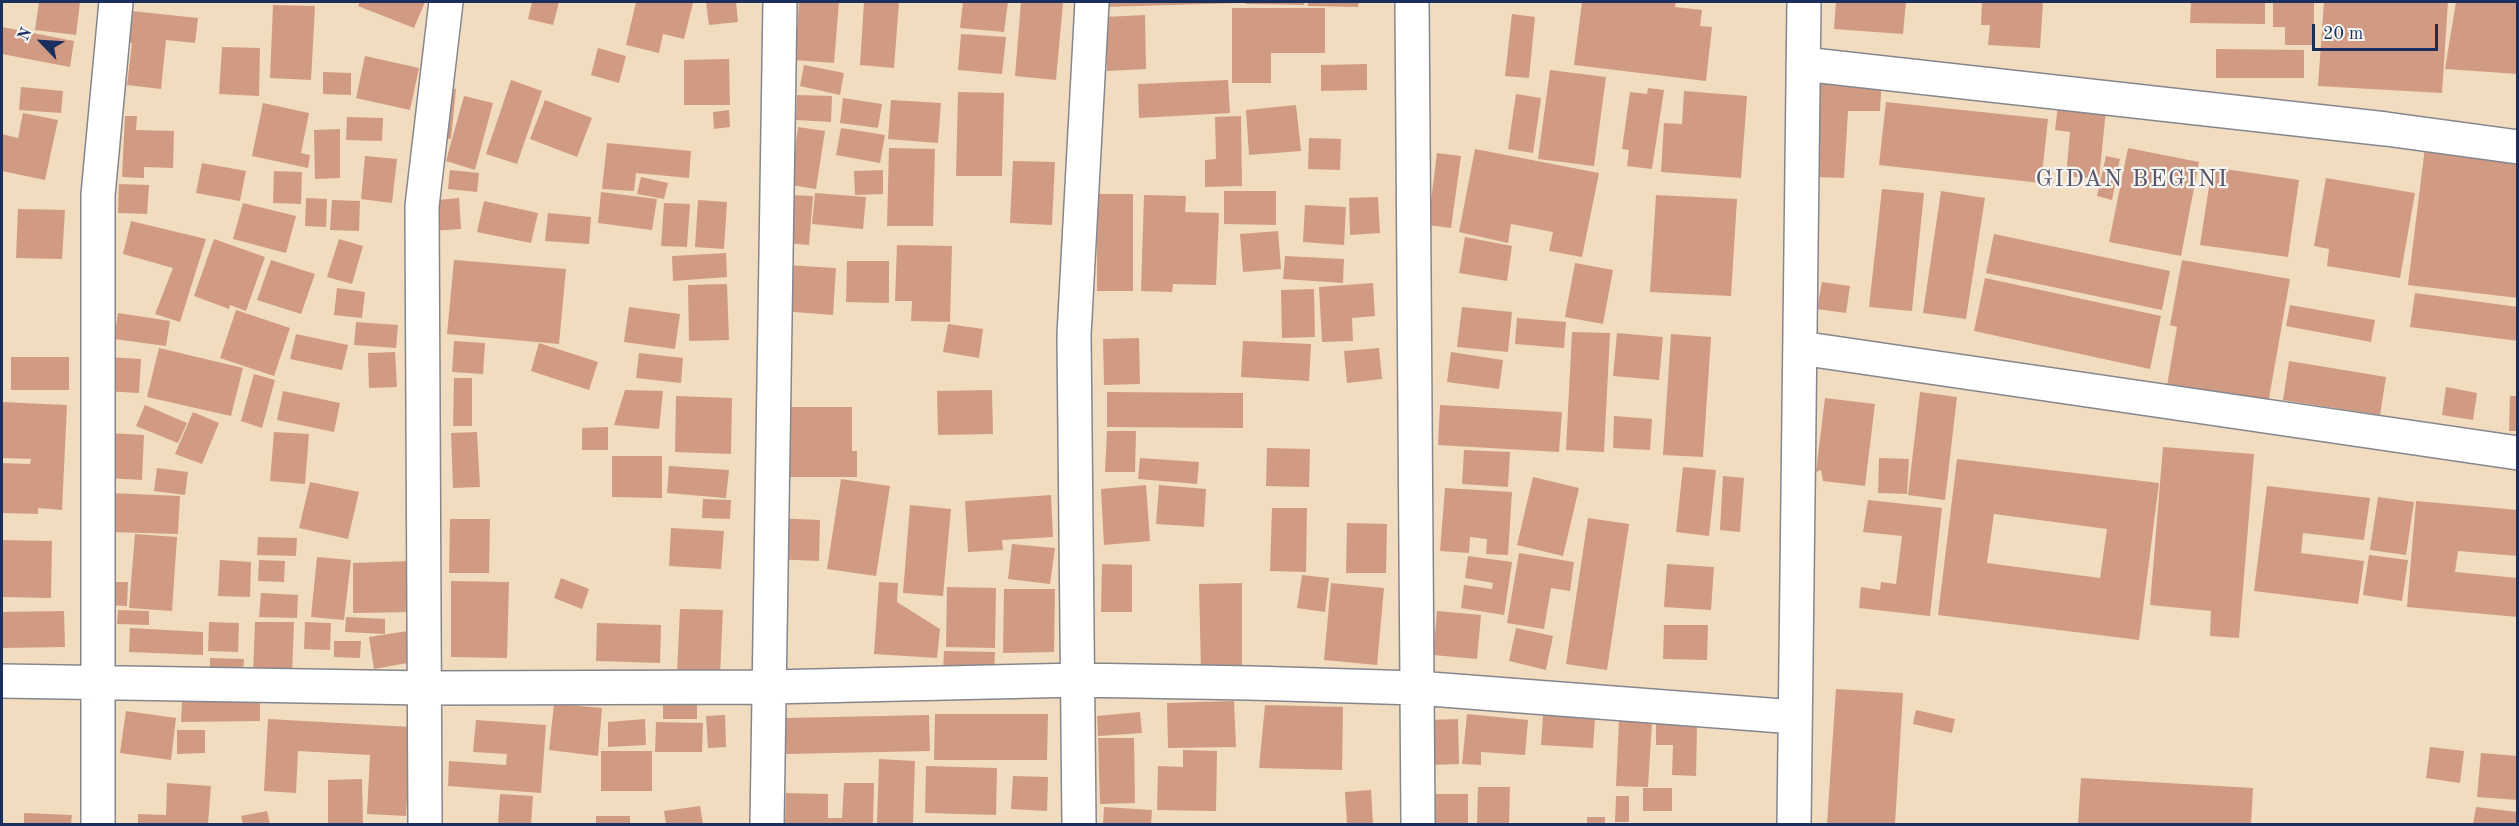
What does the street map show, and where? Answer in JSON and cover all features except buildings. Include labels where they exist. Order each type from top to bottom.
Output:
[{"type":"street","points":[[98,825],[98,195],[116,2]]},
{"type":"street","points":[[426,825],[422,206],[446,2]]},
{"type":"street","points":[[767,825],[780,2]]},
{"type":"street","points":[[1079,825],[1074,335],[1092,2]]},
{"type":"street","points":[[1412,2],[1418,825]]},
{"type":"street","points":[[1794,825],[1804,2]]},
{"type":"street","points":[[1803,64],[2386,129],[2517,147]]},
{"type":"street","points":[[1800,348],[2517,453]]},
{"type":"street","points":[[2,681],[425,688],[770,687],[1078,680],[1417,688],[1795,717]]},
{"type":"district","name":"GIDAN BEGINI","points":[[2132,180]]}]
